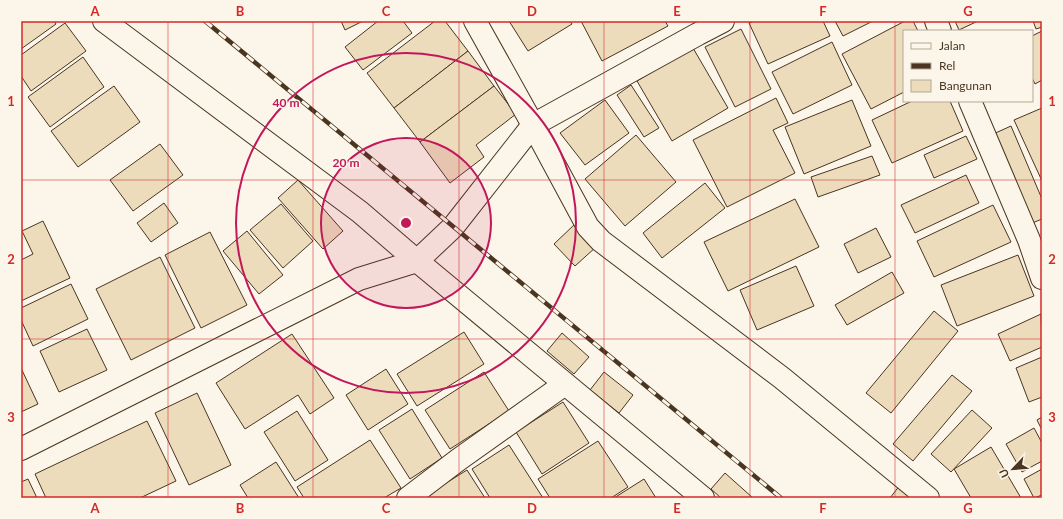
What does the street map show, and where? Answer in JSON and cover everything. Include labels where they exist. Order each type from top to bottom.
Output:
[{"type":"street","points":[[104,21],[360,212],[703,498]]},
{"type":"street","points":[[475,21],[588,227],[601,241],[782,378],[928,498]]},
{"type":"street","points":[[21,449],[359,279],[417,261],[453,227],[533,125],[723,21]]},
{"type":"street","points":[[970,102],[1036,238],[1042,278]]},
{"type":"street","points":[[408,498],[458,460],[565,384]]},
{"type":"building","points":[[21,21],[54,21],[56,24],[21,49]]},
{"type":"building","points":[[341,21],[363,21],[345,30]]},
{"type":"building","points":[[378,21],[403,21],[412,33],[363,70],[345,47]]},
{"type":"building","points":[[435,21],[445,21],[468,51],[394,108],[367,73]]},
{"type":"building","points":[[509,21],[570,21],[572,24],[528,51]]},
{"type":"building","points":[[581,21],[665,21],[668,26],[602,61]]},
{"type":"building","points":[[754,21],[823,21],[830,36],[768,64],[749,23]]},
{"type":"building","points":[[835,21],[873,21],[843,36]]},
{"type":"building","points":[[905,21],[913,21],[918,30],[903,30],[903,93],[871,109],[842,54]]},
{"type":"building","points":[[955,21],[978,21],[959,30]]},
{"type":"building","points":[[1033,21],[1042,21],[1042,27],[1036,29]]},
{"type":"building","points":[[65,23],[86,51],[31,91],[21,76],[21,55]]},
{"type":"building","points":[[741,29],[771,89],[735,107],[705,47]]},
{"type":"building","points":[[1042,31],[1042,80],[1035,84],[1033,80],[1033,36]]},
{"type":"building","points":[[832,42],[852,85],[793,114],[772,72]]},
{"type":"building","points":[[693,48],[728,108],[672,141],[637,81]]},
{"type":"building","points":[[468,51],[494,86],[420,142],[394,108]]},
{"type":"building","points":[[83,57],[104,87],[50,127],[28,97]]},
{"type":"building","points":[[631,85],[659,128],[644,137],[617,95]]},
{"type":"building","points":[[114,86],[140,122],[78,167],[51,131]]},
{"type":"building","points":[[494,86],[516,114],[476,145],[484,157],[450,183],[420,142]]},
{"type":"building","points":[[776,98],[788,123],[773,130],[795,173],[727,207],[693,140]]},
{"type":"building","points":[[605,100],[629,133],[585,165],[560,133]]},
{"type":"building","points":[[852,100],[871,146],[804,174],[785,127]]},
{"type":"building","points":[[910,102],[950,102],[963,131],[892,163],[872,120]]},
{"type":"building","points":[[1042,108],[1042,181],[1014,120]]},
{"type":"building","points":[[1011,126],[1042,199],[1042,219],[1030,224],[991,135]]},
{"type":"building","points":[[636,135],[676,182],[625,226],[585,179]]},
{"type":"building","points":[[966,136],[977,159],[934,178],[924,155]]},
{"type":"building","points":[[160,144],[183,175],[133,211],[110,180]]},
{"type":"building","points":[[872,156],[880,175],[818,197],[811,177]]},
{"type":"building","points":[[966,175],[979,203],[915,233],[901,205]]},
{"type":"building","points":[[298,180],[343,231],[323,249],[278,198]]},
{"type":"building","points":[[705,183],[725,208],[662,258],[643,233]]},
{"type":"building","points":[[795,199],[819,247],[728,291],[704,242]]},
{"type":"building","points":[[164,203],[178,223],[151,242],[137,223]]},
{"type":"building","points":[[281,204],[313,241],[283,268],[250,230]]},
{"type":"building","points":[[993,205],[1011,242],[934,277],[917,241]]},
{"type":"building","points":[[43,221],[70,278],[21,301],[21,260],[33,254],[22,231]]},
{"type":"building","points":[[575,224],[596,247],[575,266],[554,244]]},
{"type":"building","points":[[876,228],[891,257],[858,273],[844,244]]},
{"type":"building","points":[[247,231],[283,275],[259,294],[223,251]]},
{"type":"building","points":[[210,232],[247,305],[201,328],[165,255]]},
{"type":"building","points":[[1018,255],[1034,296],[957,326],[941,285]]},
{"type":"building","points":[[160,257],[195,328],[131,360],[96,289]]},
{"type":"building","points":[[796,266],[814,306],[757,330],[740,290]]},
{"type":"building","points":[[892,272],[904,293],[847,325],[835,305]]},
{"type":"building","points":[[71,284],[88,319],[33,346],[21,320],[21,308]]},
{"type":"building","points":[[934,311],[958,331],[891,413],[866,393]]},
{"type":"building","points":[[1041,314],[1042,347],[1010,361],[998,334]]},
{"type":"building","points":[[87,329],[107,370],[59,392],[40,351]]},
{"type":"building","points":[[464,332],[484,364],[417,406],[397,374]]},
{"type":"building","points":[[562,333],[589,357],[574,374],[547,351]]},
{"type":"building","points":[[292,334],[334,398],[310,414],[298,395],[245,429],[216,383]]},
{"type":"building","points":[[1042,357],[1042,397],[1029,402],[1016,368]]},
{"type":"building","points":[[21,368],[38,404],[21,412]]},
{"type":"building","points":[[386,369],[408,404],[368,430],[346,395]]},
{"type":"building","points":[[484,372],[509,411],[450,449],[425,410]]},
{"type":"building","points":[[604,372],[633,395],[619,413],[590,390]]},
{"type":"building","points":[[952,375],[972,391],[913,461],[893,444]]},
{"type":"building","points":[[197,393],[231,465],[189,485],[155,413]]},
{"type":"building","points":[[563,402],[589,443],[542,474],[516,432]]},
{"type":"building","points":[[412,409],[442,458],[410,479],[379,430]]},
{"type":"building","points":[[972,410],[992,428],[951,472],[931,454]]},
{"type":"building","points":[[297,411],[328,460],[295,481],[264,432]]},
{"type":"building","points":[[1042,417],[1042,430],[1037,420]]},
{"type":"building","points":[[147,421],[176,481],[140,498],[46,498],[35,474]]},
{"type":"building","points":[[1034,428],[1042,443],[1042,461],[1022,472],[1006,444]]},
{"type":"building","points":[[370,440],[401,488],[384,498],[304,498],[297,487]]},
{"type":"building","points":[[598,441],[628,487],[611,498],[550,498],[538,479]]},
{"type":"building","points":[[509,445],[543,498],[490,498],[472,469]]},
{"type":"building","points":[[991,447],[1021,498],[971,498],[954,469]]},
{"type":"building","points":[[276,462],[299,498],[248,498],[240,485]]},
{"type":"building","points":[[1042,469],[1042,495],[1034,498],[1024,479]]},
{"type":"building","points":[[467,470],[485,498],[422,498]]},
{"type":"building","points":[[725,473],[753,498],[721,498],[711,489]]},
{"type":"building","points":[[28,479],[37,498],[21,498],[21,482]]},
{"type":"building","points":[[644,479],[656,498],[614,498]]},
{"type":"building","points":[[900,485],[913,495],[910,498],[890,498]]},
{"type":"railway","points":[[205,21],[781,498]]}]
